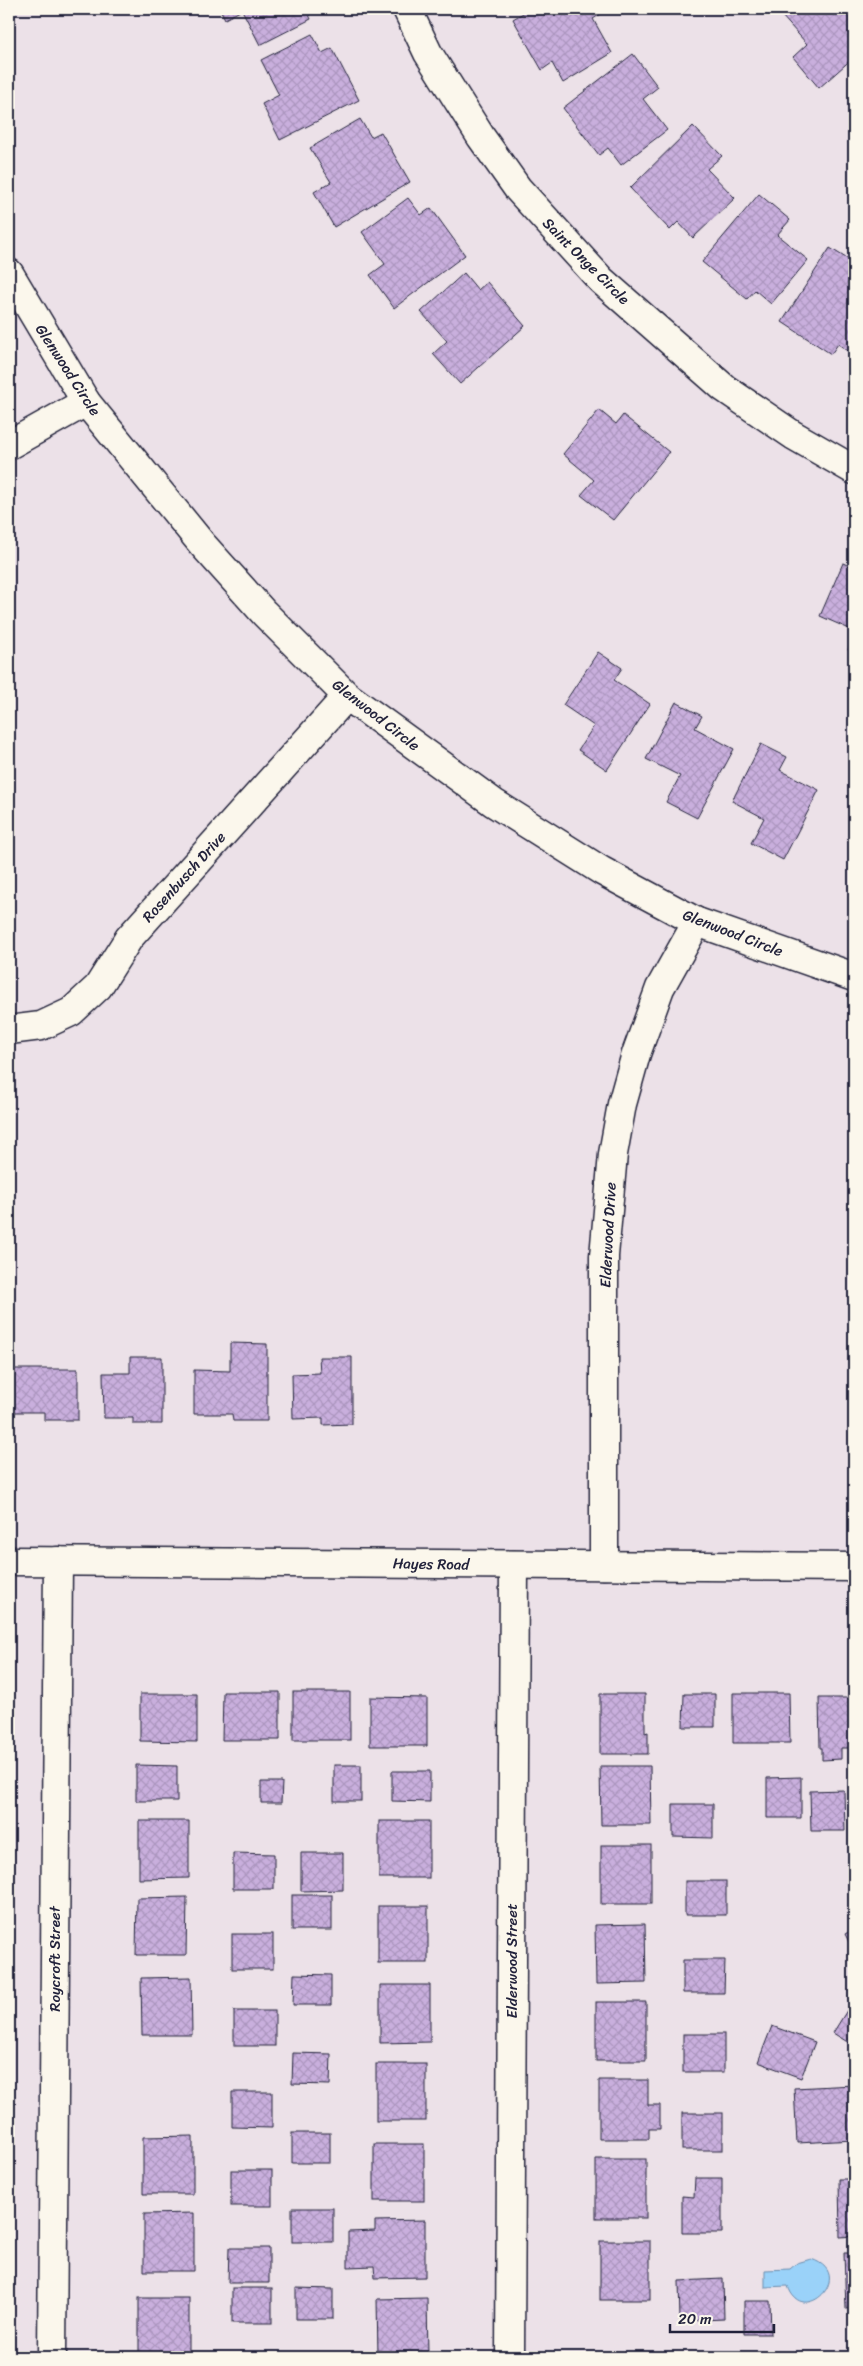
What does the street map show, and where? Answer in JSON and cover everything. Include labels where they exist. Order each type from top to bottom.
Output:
[{"type":"street","name":"Saint Onge Circle","points":[[407,9],[428,53],[481,137],[518,189],[601,280],[724,388],[793,435],[854,470]]},
{"type":"street","name":"Glenwood Circle","points":[[9,273],[86,402],[202,544],[264,613],[347,696],[494,803],[602,871],[697,922],[854,977]]},
{"type":"street","points":[[9,445],[86,402]]},
{"type":"street","name":"Rosenbusch Drive","points":[[9,1030],[41,1026],[71,1012],[98,987],[130,938],[347,696]]},
{"type":"street","name":"Elderwood Drive","points":[[604,1566],[604,1256],[612,1154],[622,1104],[636,1054],[660,988],[697,922]]},
{"type":"street","name":"Hayes Road","points":[[9,1561],[854,1566]]},
{"type":"street","name":"Roycroft Street","points":[[52,2357],[58,1561]]},
{"type":"street","name":"Elderwood Street","points":[[510,2357],[514,1565]]},
{"type":"water","points":[[811,2259],[824,2266],[829,2276],[828,2285],[822,2294],[814,2300],[804,2302],[795,2298],[788,2286],[765,2287],[765,2270],[790,2269],[797,2263]]},
{"type":"building","points":[[220,9],[306,9],[311,19],[260,45],[242,10],[225,19]]},
{"type":"building","points":[[530,9],[609,9],[593,19],[612,53],[563,83],[552,63],[542,70],[513,19]]},
{"type":"building","points":[[788,9],[854,9],[854,57],[819,88],[793,57],[807,44],[781,15]]},
{"type":"building","points":[[312,34],[322,53],[332,48],[359,100],[280,140],[262,104],[279,95],[261,60]]},
{"type":"building","points":[[633,54],[658,87],[643,99],[667,130],[621,165],[608,148],[599,155],[563,108]]},
{"type":"building","points":[[360,119],[371,137],[381,132],[410,182],[334,227],[314,192],[331,182],[310,148]]},
{"type":"building","points":[[693,126],[722,156],[707,169],[735,198],[693,238],[678,222],[670,230],[630,188]]},
{"type":"building","points":[[759,194],[790,220],[777,235],[808,260],[771,304],[755,290],[747,299],[702,262]]},
{"type":"building","points":[[408,198],[421,215],[431,208],[465,255],[394,308],[370,275],[385,264],[362,232]]},
{"type":"building","points":[[830,248],[854,263],[854,355],[838,344],[831,354],[782,322]]},
{"type":"building","points":[[464,273],[478,290],[487,282],[525,326],[460,384],[433,354],[447,341],[421,312]]},
{"type":"building","points":[[599,410],[616,424],[623,415],[669,452],[613,520],[581,495],[594,480],[563,454]]},
{"type":"building","points":[[843,563],[854,568],[854,631],[820,616]]},
{"type":"building","points":[[854,636],[854,652],[848,650]]},
{"type":"building","points":[[598,652],[622,668],[614,680],[650,704],[607,770],[578,750],[594,726],[563,705]]},
{"type":"building","points":[[676,702],[702,716],[695,728],[734,749],[697,818],[666,802],[680,776],[646,759]]},
{"type":"building","points":[[761,744],[787,757],[780,770],[819,790],[783,860],[751,843],[764,818],[732,801]]},
{"type":"building","points":[[230,1343],[267,1344],[267,1421],[233,1421],[232,1414],[194,1414],[194,1370],[230,1371]]},
{"type":"building","points":[[130,1357],[162,1357],[162,1424],[133,1424],[133,1418],[104,1418],[103,1373],[130,1373]]},
{"type":"building","points":[[319,1357],[352,1357],[352,1424],[323,1425],[323,1418],[293,1419],[292,1374],[320,1373]]},
{"type":"building","points":[[9,1369],[78,1369],[78,1420],[44,1420],[44,1412],[9,1412]]},
{"type":"building","points":[[223,1692],[280,1692],[280,1740],[222,1740]]},
{"type":"building","points":[[293,1692],[350,1692],[350,1740],[293,1740]]},
{"type":"building","points":[[733,1693],[789,1693],[790,1743],[733,1743]]},
{"type":"building","points":[[140,1694],[197,1694],[197,1742],[140,1741]]},
{"type":"building","points":[[600,1694],[645,1694],[645,1733],[648,1732],[648,1754],[600,1754]]},
{"type":"building","points":[[684,1694],[715,1694],[715,1727],[683,1727]]},
{"type":"building","points":[[370,1697],[427,1698],[427,1746],[370,1746]]},
{"type":"building","points":[[819,1698],[854,1698],[854,1748],[841,1748],[841,1759],[822,1760]]},
{"type":"building","points":[[136,1765],[177,1766],[177,1801],[136,1801]]},
{"type":"building","points":[[334,1765],[361,1765],[361,1801],[334,1801]]},
{"type":"building","points":[[600,1766],[650,1766],[651,1825],[601,1825]]},
{"type":"building","points":[[392,1771],[430,1771],[430,1802],[392,1801]]},
{"type":"building","points":[[801,1777],[801,1818],[767,1818],[767,1778]]},
{"type":"building","points":[[261,1782],[282,1782],[281,1803],[261,1803]]},
{"type":"building","points":[[844,1790],[845,1831],[811,1831],[810,1791]]},
{"type":"building","points":[[673,1804],[713,1804],[713,1838],[673,1837]]},
{"type":"building","points":[[139,1821],[189,1821],[189,1878],[139,1879]]},
{"type":"building","points":[[379,1821],[429,1821],[429,1878],[379,1878]]},
{"type":"building","points":[[601,1845],[651,1845],[651,1904],[601,1904]]},
{"type":"building","points":[[233,1853],[274,1854],[274,1889],[233,1889]]},
{"type":"building","points":[[301,1853],[343,1853],[343,1890],[301,1891]]},
{"type":"building","points":[[685,1881],[726,1881],[726,1915],[685,1915]]},
{"type":"building","points":[[292,1895],[332,1895],[332,1930],[292,1930]]},
{"type":"building","points":[[187,1897],[186,1955],[136,1955],[137,1898]]},
{"type":"building","points":[[378,1906],[428,1906],[428,1963],[378,1963]]},
{"type":"building","points":[[645,1924],[646,1983],[596,1984],[595,1925]]},
{"type":"building","points":[[854,1929],[854,1952],[845,1934]]},
{"type":"building","points":[[232,1934],[273,1934],[273,1969],[232,1969]]},
{"type":"building","points":[[683,1960],[725,1960],[724,1993],[683,1993]]},
{"type":"building","points":[[294,1974],[331,1975],[331,2005],[293,2005]]},
{"type":"building","points":[[191,1977],[192,2035],[142,2035],[141,1978]]},
{"type":"building","points":[[380,1985],[430,1985],[430,2042],[380,2043]]},
{"type":"building","points":[[854,1999],[854,2046],[833,2033]]},
{"type":"building","points":[[596,2002],[646,2002],[646,2061],[596,2061]]},
{"type":"building","points":[[234,2011],[275,2011],[275,2046],[234,2046]]},
{"type":"building","points":[[772,2026],[815,2042],[801,2078],[758,2062]]},
{"type":"building","points":[[683,2034],[724,2034],[724,2072],[683,2072]]},
{"type":"building","points":[[293,2053],[331,2054],[330,2085],[292,2084]]},
{"type":"building","points":[[376,2064],[426,2064],[426,2121],[376,2121]]},
{"type":"building","points":[[599,2080],[648,2080],[648,2105],[660,2105],[660,2129],[649,2129],[649,2139],[599,2139]]},
{"type":"building","points":[[854,2085],[854,2140],[797,2143],[794,2088]]},
{"type":"building","points":[[232,2092],[272,2092],[272,2128],[232,2127]]},
{"type":"building","points":[[682,2113],[723,2113],[723,2150],[682,2150]]},
{"type":"building","points":[[292,2133],[330,2133],[330,2163],[292,2163]]},
{"type":"building","points":[[193,2136],[193,2194],[143,2194],[143,2137]]},
{"type":"building","points":[[374,2144],[424,2144],[424,2201],[374,2201]]},
{"type":"building","points":[[596,2159],[646,2159],[646,2218],[596,2218]]},
{"type":"building","points":[[231,2170],[272,2170],[272,2206],[231,2206]]},
{"type":"building","points":[[695,2178],[722,2178],[722,2233],[682,2233],[682,2196],[694,2197]]},
{"type":"building","points":[[839,2179],[854,2179],[854,2236],[840,2237]]},
{"type":"building","points":[[292,2208],[333,2208],[333,2242],[292,2242]]},
{"type":"building","points":[[194,2213],[194,2271],[144,2271],[144,2214]]},
{"type":"building","points":[[425,2220],[425,2277],[375,2278],[374,2266],[348,2267],[348,2232],[375,2231],[375,2221]]},
{"type":"building","points":[[600,2241],[650,2241],[650,2300],[600,2300]]},
{"type":"building","points":[[229,2248],[269,2248],[269,2283],[228,2283]]},
{"type":"building","points":[[844,2253],[854,2253],[854,2308],[846,2309]]},
{"type":"building","points":[[723,2279],[724,2319],[680,2321],[679,2281]]},
{"type":"building","points":[[232,2288],[272,2288],[272,2323],[232,2323]]},
{"type":"building","points":[[296,2288],[333,2289],[333,2319],[296,2319]]},
{"type":"building","points":[[139,2298],[189,2298],[189,2355],[139,2355]]},
{"type":"building","points":[[427,2298],[428,2355],[378,2356],[377,2299]]},
{"type":"building","points":[[744,2301],[770,2301],[771,2334],[744,2334]]}]
